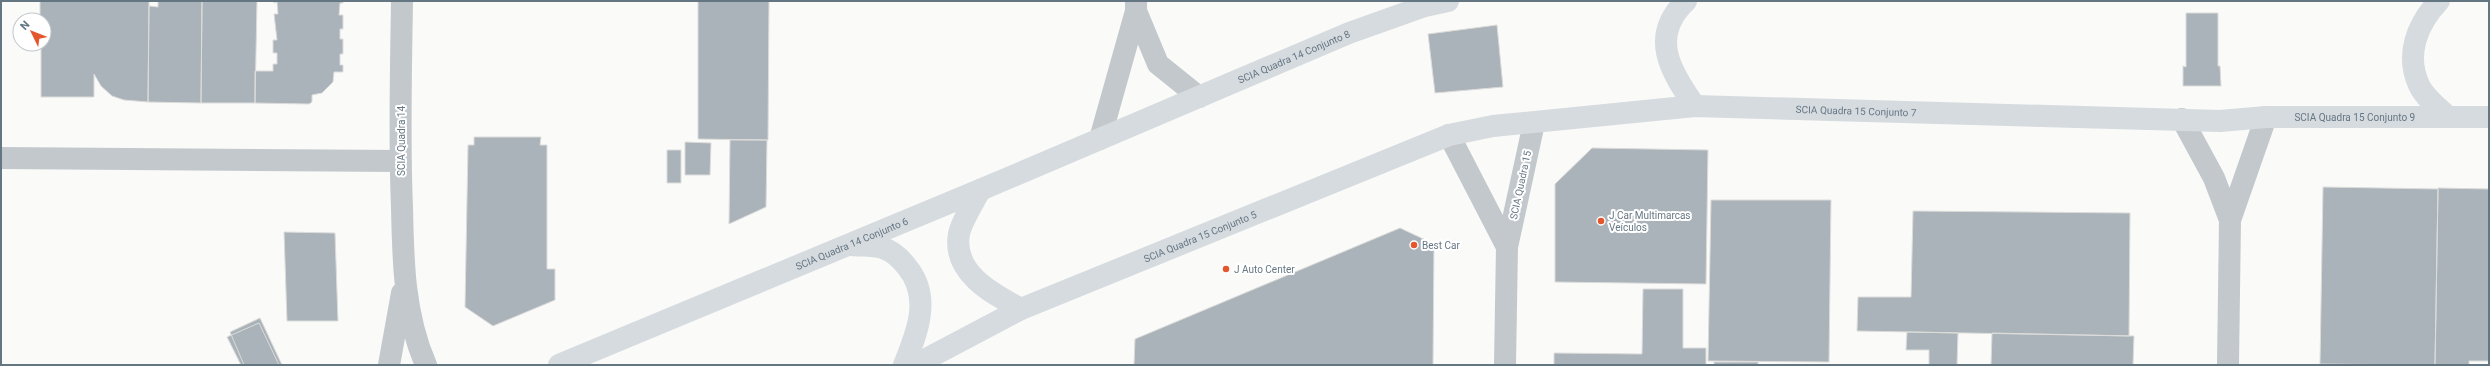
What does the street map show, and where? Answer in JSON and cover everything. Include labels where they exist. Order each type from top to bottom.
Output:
[{"type":"main road","name":"SCIA Quadra 14 Conjunto 8","points":[[1142,119],[1199,97],[1348,32],[1425,6],[1448,1]]},
{"type":"main road","points":[[1686,1],[1676,11],[1665,33],[1668,61],[1676,81],[1695,106]]},
{"type":"main road","points":[[2439,1],[2428,12],[2418,31],[2412,54],[2419,86],[2448,117]]},
{"type":"main road","name":"SCIA Quadra 15 Conjunto 7","points":[[1493,126],[1695,106],[2220,121]]},
{"type":"main road","name":"SCIA Quadra 15 Conjunto 9","points":[[2220,121],[2266,118],[2489,118]]},
{"type":"main road","name":"SCIA Quadra 14 Conjunto 6","points":[[559,365],[980,190],[1142,119]]},
{"type":"main road","name":"SCIA Quadra 15 Conjunto 5","points":[[915,365],[1021,309],[1449,135],[1493,126]]},
{"type":"main road","points":[[980,190],[959,234],[961,259],[973,277],[988,292],[1021,309]]},
{"type":"main road","points":[[848,245],[883,248],[900,259],[914,275],[921,298],[918,328],[904,365]]},
{"type":"street","name":"SCIA Quadra 14","points":[[402,1],[400,161],[404,282],[419,349],[426,365]]},
{"type":"street","points":[[1136,6],[1158,64],[1199,97]]},
{"type":"street","points":[[1100,138],[1136,6]]},
{"type":"street","points":[[2228,365],[2230,220],[2266,118]]},
{"type":"street","points":[[2182,119],[2214,178],[2230,220]]},
{"type":"street","name":"SCIA Quadra 15","points":[[1505,365],[1507,247],[1534,123]]},
{"type":"street","name":"SCIA Quadra 15","points":[[1449,135],[1507,247]]},
{"type":"street","points":[[1,158],[400,161]]},
{"type":"street","name":"SCIA Quadra 14","points":[[389,365],[404,282]]},
{"type":"building","points":[[40,1],[149,1],[148,102],[124,100],[112,96],[101,86],[94,74],[94,97],[41,97],[41,52],[52,52],[52,12],[40,12]]},
{"type":"building","points":[[158,1],[202,1],[201,103],[148,102],[149,6],[158,7]]},
{"type":"building","points":[[202,1],[257,1],[255,103],[201,103]]},
{"type":"building","points":[[274,1],[343,1],[343,3],[340,3],[339,15],[343,15],[343,29],[340,29],[340,39],[343,39],[343,54],[340,54],[340,65],[343,65],[343,72],[334,72],[333,82],[322,93],[312,95],[312,102],[309,104],[255,103],[255,71],[273,71],[273,64],[277,64],[277,53],[273,53],[273,40],[277,40],[274,14],[278,14],[277,2],[274,3]]},
{"type":"building","points":[[698,1],[769,1],[768,140],[698,139]]},
{"type":"building","points":[[2186,13],[2218,13],[2218,66],[2220,66],[2221,86],[2183,86],[2183,66],[2186,67]]},
{"type":"building","points":[[1497,25],[1503,87],[1435,93],[1428,34]]},
{"type":"building","points":[[474,137],[541,137],[540,145],[547,145],[547,269],[555,269],[555,300],[493,326],[465,307],[468,145],[474,145]]},
{"type":"building","points":[[730,140],[767,140],[766,207],[729,224]]},
{"type":"building","points":[[685,142],[711,143],[710,175],[685,175]]},
{"type":"building","points":[[1592,148],[1708,150],[1706,284],[1555,282],[1555,184]]},
{"type":"building","points":[[667,150],[681,150],[681,183],[667,183]]},
{"type":"building","points":[[2323,187],[2438,189],[2435,365],[2320,364]]},
{"type":"building","points":[[2438,188],[2489,189],[2489,361],[2469,361],[2469,365],[2435,365]]},
{"type":"building","points":[[1711,200],[1831,200],[1829,362],[1708,361]]},
{"type":"building","points":[[1913,211],[2130,213],[2129,336],[1857,331],[1858,297],[1911,297]]},
{"type":"building","points":[[1400,228],[1434,244],[1433,365],[1134,365],[1135,339]]},
{"type":"building","points":[[284,232],[335,233],[338,321],[287,321]]},
{"type":"building","points":[[1643,289],[1683,289],[1683,348],[1706,348],[1706,365],[1554,365],[1554,353],[1642,354]]},
{"type":"building","points":[[260,318],[282,365],[244,365],[230,332]]},
{"type":"building","points":[[259,323],[279,365],[241,365],[227,337]]},
{"type":"building","points":[[1907,332],[1958,333],[1957,365],[1929,365],[1929,350],[1906,350]]},
{"type":"building","points":[[1992,333],[2134,336],[2133,365],[1991,365]]},
{"type":"building","points":[[1714,362],[1758,362],[1758,365],[1714,365]]},
{"type":"place","name":"J Car Multimarcas Veículos","points":[[1601,221]]},
{"type":"place","name":"Best Car","points":[[1414,245]]},
{"type":"place","name":"J Auto Center","points":[[1226,269]]}]
